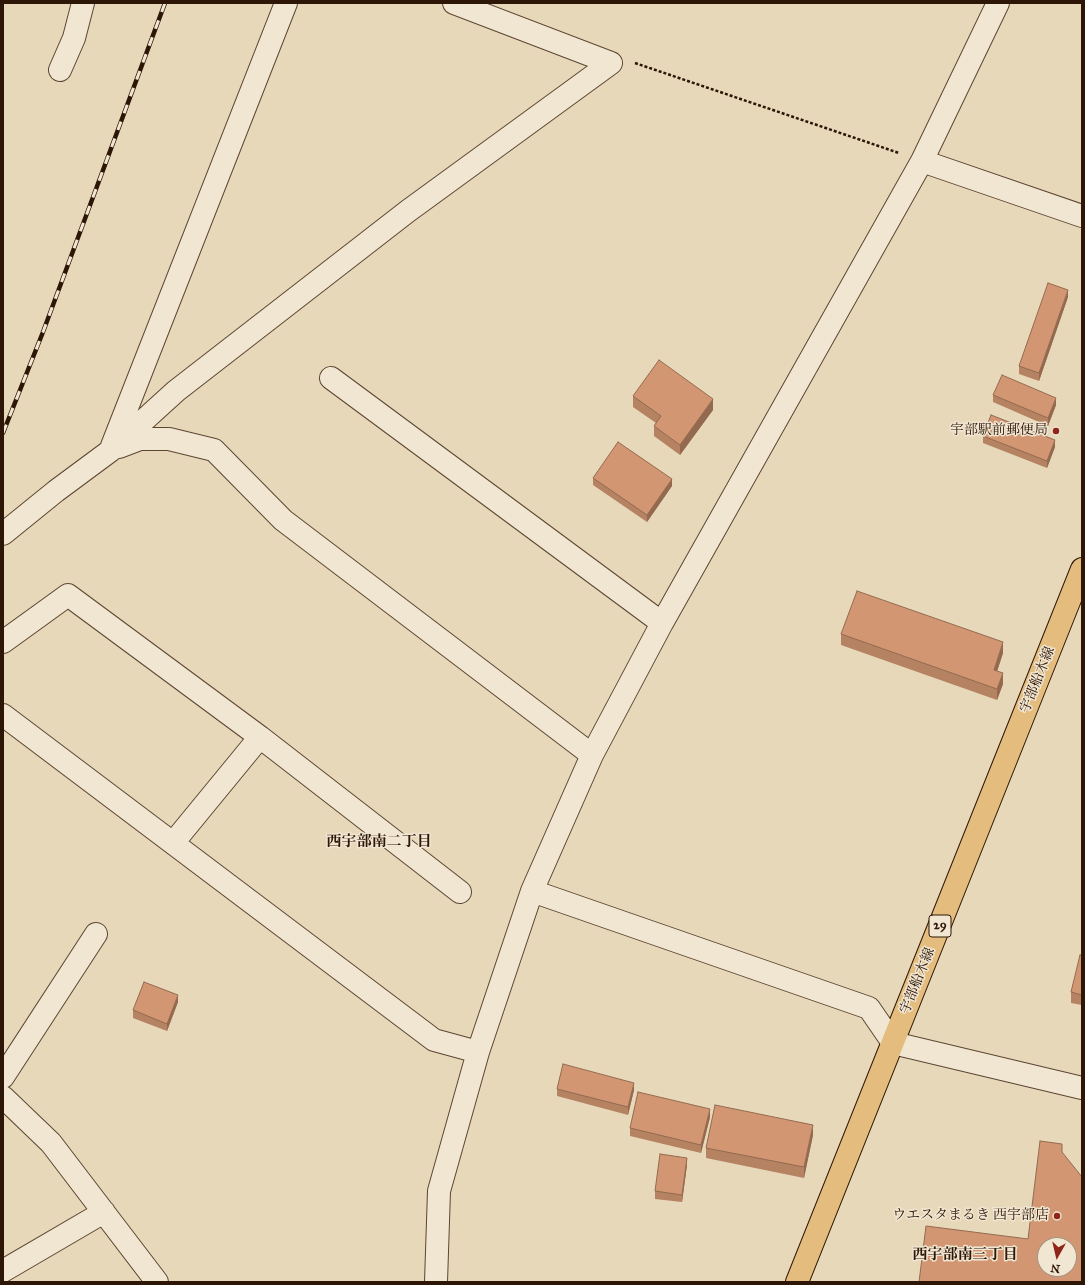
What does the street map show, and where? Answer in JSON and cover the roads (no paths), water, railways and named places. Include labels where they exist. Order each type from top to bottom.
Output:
[{"type":"main road","name":"宇部船木線","points":[[797,1282],[1082,569]]},
{"type":"street","points":[[60,70],[74,38],[83,3]]},
{"type":"street","points":[[110,451],[286,3]]},
{"type":"street","points":[[3,534],[56,491],[110,451],[176,391],[377,235],[611,64],[454,3]]},
{"type":"street","points":[[436,1282],[438,1191],[478,1052],[532,891],[592,755],[662,623],[922,161],[998,3]]},
{"type":"street","points":[[922,161],[1082,216]]},
{"type":"street","points":[[331,378],[662,623]]},
{"type":"street","points":[[110,451],[140,438],[169,439],[214,450],[283,520],[592,755]]},
{"type":"street","points":[[3,642],[68,594],[260,737],[460,892]]},
{"type":"street","points":[[3,715],[434,1040],[478,1052]]},
{"type":"street","points":[[173,842],[260,737]]},
{"type":"street","points":[[532,891],[869,1008],[893,1043],[1082,1088]]},
{"type":"street","points":[[3,1077],[96,934]]},
{"type":"street","points":[[3,1098],[51,1143],[157,1282]]},
{"type":"street","points":[[3,1271],[104,1212]]},
{"type":"railway","points":[[3,433],[43,332],[165,3]]},
{"type":"place","name":"宇部駅前郵便局","points":[[1056,431]]},
{"type":"place","name":"ウエスタまるき 西宇部店","points":[[1057,1216]]},
{"type":"district","name":"西宇部南二丁目","points":[[379,842]]},
{"type":"district","name":"西宇部南三丁目","points":[[965,1255]]}]
